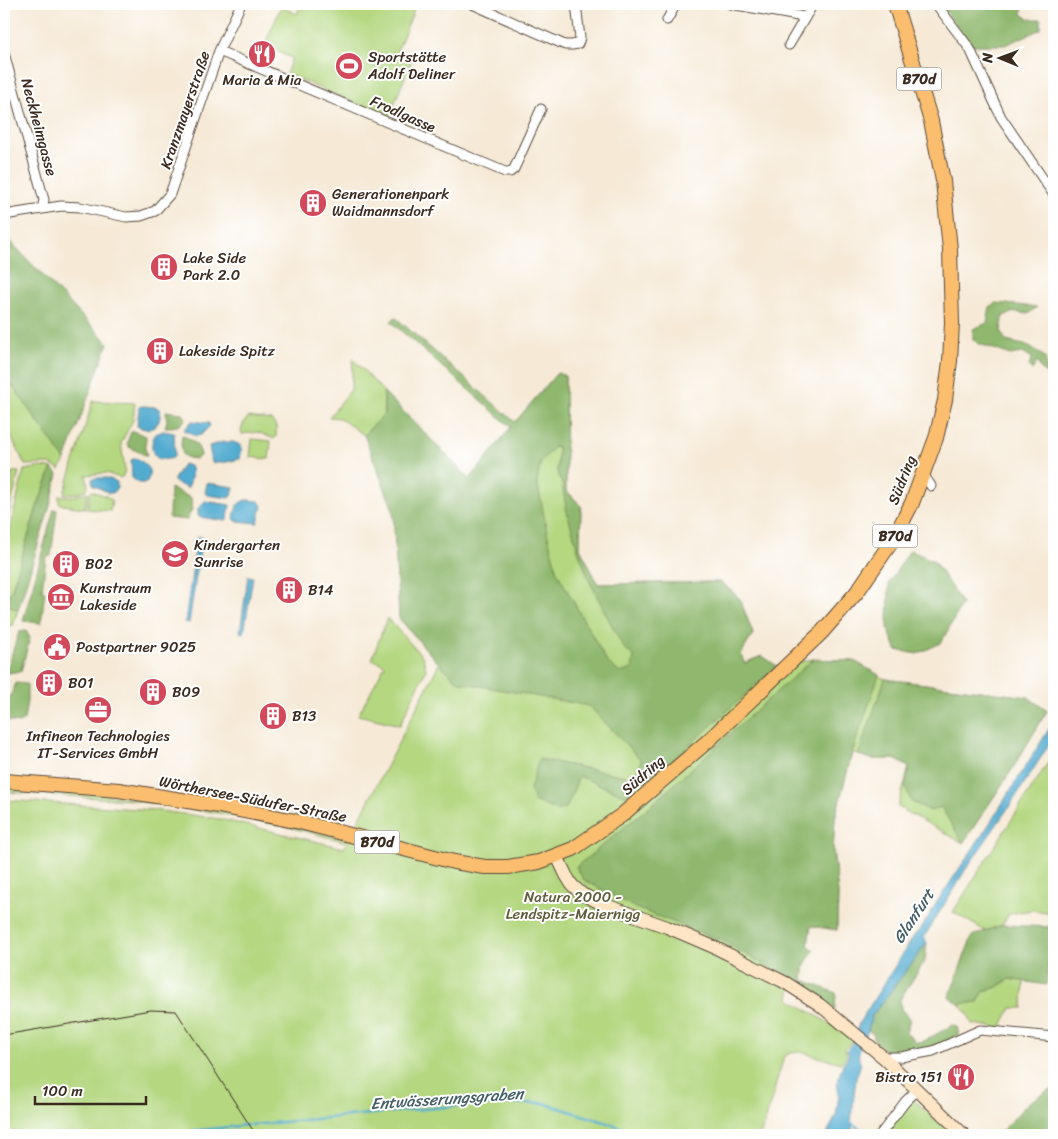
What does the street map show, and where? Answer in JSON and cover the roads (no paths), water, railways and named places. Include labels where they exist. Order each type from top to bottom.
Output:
[{"type":"main road","name":"Südring","points":[[557,856],[573,849],[622,815],[709,740],[822,632],[858,592],[894,538],[912,503],[936,438],[945,400],[952,323],[950,249],[943,181],[932,121],[895,4]]},
{"type":"main road","name":"Wörthersee-Südufer-Straße","points":[[4,781],[119,790],[219,806],[300,822],[446,860],[485,867],[508,867],[539,862],[557,856]]},
{"type":"main road","points":[[557,856],[569,880],[582,894],[600,903],[716,948],[786,982],[871,1047],[964,1135]]},
{"type":"street","name":"Kranzmayerstraße","points":[[42,209],[61,206],[80,207],[126,216],[144,215],[155,211],[170,194],[219,51],[241,4]]},
{"type":"street","points":[[472,4],[565,45],[572,46],[578,44],[580,38],[576,4]]},
{"type":"street","points":[[667,20],[676,4]]},
{"type":"street","points":[[730,4],[804,17]]},
{"type":"street","points":[[789,45],[813,4]]},
{"type":"street","points":[[936,4],[970,49],[1001,118],[1054,195]]},
{"type":"street","name":"Frodlgasse","points":[[219,51],[505,172],[510,172],[514,169],[541,109]]},
{"type":"street","name":"Neckheimgasse","points":[[4,53],[44,200],[42,209]]},
{"type":"street","points":[[4,215],[42,209]]},
{"type":"street","points":[[923,474],[931,486]]},
{"type":"street","points":[[883,1058],[901,1057],[933,1051],[980,1030],[1054,1037]]},
{"type":"street","points":[[880,1135],[905,1102],[917,1090]]},
{"type":"water","points":[[139,407],[157,407],[160,410],[159,420],[154,427],[147,429],[137,426]]},
{"type":"water","points":[[192,421],[209,423],[210,426],[201,435],[196,436],[184,430]]},
{"type":"water","points":[[163,431],[174,433],[175,454],[173,458],[160,459],[154,455],[152,444],[154,437]]},
{"type":"water","points":[[223,442],[233,442],[241,445],[240,459],[212,463],[209,446]]},
{"type":"water","points":[[136,458],[148,468],[149,475],[146,483],[139,483],[132,478],[131,460]]},
{"type":"water","points":[[183,464],[190,466],[191,471],[187,488],[174,482]]},
{"type":"water","points":[[107,478],[117,482],[117,487],[113,493],[109,493],[93,485],[92,479]]},
{"type":"water","points":[[207,483],[234,487],[232,496],[229,498],[207,495],[205,493]]},
{"type":"water","points":[[246,500],[259,501],[262,506],[258,523],[236,521],[234,518],[237,506]]},
{"type":"water","points":[[205,501],[230,505],[228,519],[226,521],[199,517],[198,509]]},
{"type":"water","points":[[197,537],[202,537],[189,623],[185,622]]},
{"type":"water","points":[[248,576],[253,577],[244,633],[240,632]]},
{"type":"water","name":"Glanfurt","points":[[1054,721],[1054,737],[966,869],[924,937],[927,943],[871,1017],[869,1028],[859,1051],[861,1064],[856,1078],[851,1123],[853,1129],[849,1135],[826,1135],[836,1116],[839,1094],[837,1082],[843,1064],[849,1055],[847,1050],[853,1043],[859,1023],[916,933],[920,931],[988,826]]},
{"type":"waterway","name":"Entwässerungsgraben","points":[[251,1125],[478,1104],[543,1103],[608,1123],[639,1135]]},
{"type":"waterway","points":[[850,1122],[869,1135]]},
{"type":"waterway","name":"Entwässerungsgraben","points":[[156,1135],[247,1125]]},
{"type":"tram line","points":[[4,1035],[151,1010],[176,1011],[256,1135]]},
{"type":"place","name":"Maria & Mia","points":[[262,54]]},
{"type":"place","name":"Sportstätte Adolf Deliner","points":[[349,66]]},
{"type":"place","name":"Generationenpark Waidmannsdorf","points":[[313,203]]},
{"type":"place","name":"Lake Side Park 2.0","points":[[164,267]]},
{"type":"place","name":"Lakeside Spitz","points":[[160,351]]},
{"type":"place","name":"Kindergarten Sunrise","points":[[175,554]]},
{"type":"place","name":"B02","points":[[66,564]]},
{"type":"place","name":"B14","points":[[289,590]]},
{"type":"place","name":"Kunstraum Lakeside","points":[[61,597]]},
{"type":"place","name":"Postpartner 9025","points":[[57,647]]},
{"type":"place","name":"B01","points":[[49,683]]},
{"type":"place","name":"B09","points":[[153,692]]},
{"type":"place","name":"Infineon Technologies IT-Services GmbH","points":[[98,710]]},
{"type":"place","name":"B13","points":[[273,716]]},
{"type":"place","name":"Bistro 151","points":[[961,1077]]},
{"type":"park label","name":"Natura 2000 - Lendspitz-Maiernigg","points":[[573,906]]}]
